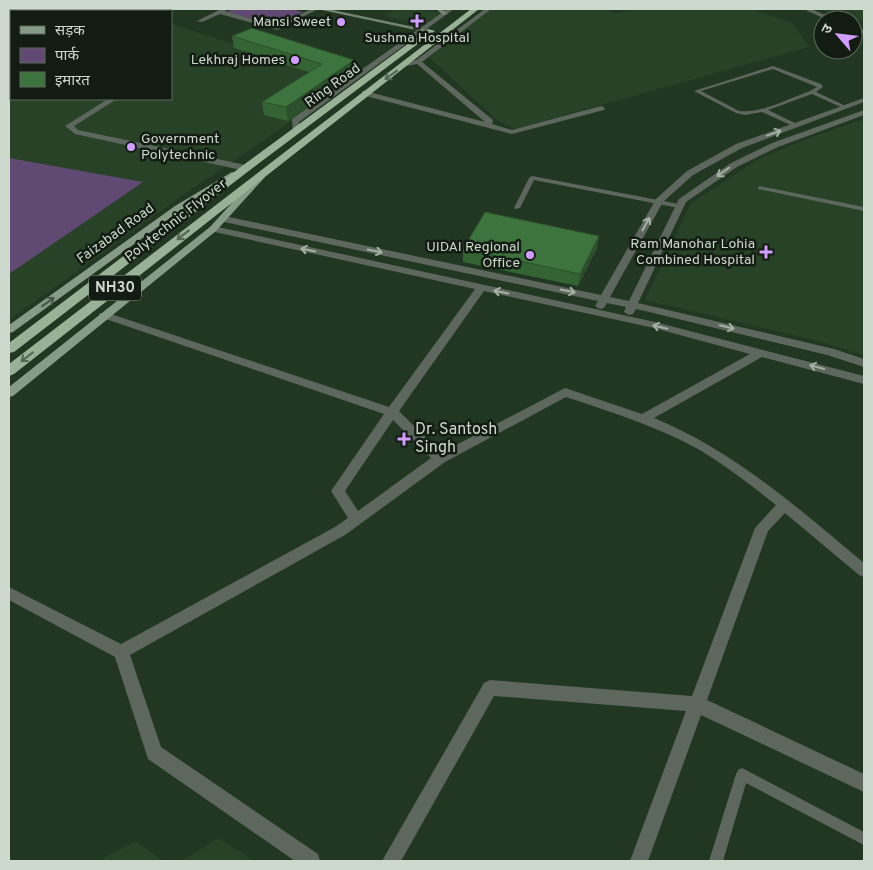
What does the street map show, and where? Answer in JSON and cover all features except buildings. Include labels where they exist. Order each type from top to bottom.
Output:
[{"type":"highway","name":"Ring Road","points":[[246,168],[427,31],[461,9]]},
{"type":"highway","name":"NH30","points":[[268,169],[475,9]]},
{"type":"highway","points":[[443,34],[454,36]]},
{"type":"highway","name":"Polytechnic Flyover","points":[[9,349],[246,168]]},
{"type":"highway","name":"Polytechnic Flyover","points":[[9,371],[268,169]]},
{"type":"main road","name":"Faizabad Road","points":[[9,330],[178,208],[246,168]]},
{"type":"main road","points":[[9,392],[213,229],[268,169]]},
{"type":"street","points":[[200,21],[222,10],[276,28],[315,9]]},
{"type":"street","points":[[320,9],[427,31],[442,11],[451,9]]},
{"type":"street","points":[[406,64],[418,62],[488,9]]},
{"type":"street","points":[[418,62],[490,122],[486,125]]},
{"type":"street","points":[[365,93],[512,132],[600,108]]},
{"type":"street","points":[[111,100],[68,126],[75,132],[246,168]]},
{"type":"street","points":[[626,319],[632,305],[658,201],[690,173],[739,146],[864,100]]},
{"type":"street","points":[[596,312],[604,299],[680,206],[682,201],[734,164],[775,145],[864,112]]},
{"type":"street","points":[[224,219],[632,305],[830,352],[864,363]]},
{"type":"street","points":[[213,229],[596,312],[864,380]]},
{"type":"street","points":[[330,255],[340,243]]},
{"type":"street","points":[[356,519],[338,490],[481,288]]},
{"type":"street","points":[[104,315],[392,412],[440,458]]},
{"type":"street","points":[[643,419],[760,353]]},
{"type":"street","points":[[121,652],[340,531],[440,458],[565,392],[643,419],[719,456],[784,505],[864,570]]},
{"type":"street","points":[[639,861],[762,528],[784,505]]},
{"type":"street","points":[[9,594],[121,652],[154,753],[311,861]]},
{"type":"street","points":[[391,861],[490,688],[697,704],[864,783]]},
{"type":"lane","points":[[615,9],[624,9]]},
{"type":"lane","points":[[773,67],[820,87],[812,92],[762,110],[745,113],[738,112],[697,91],[773,67]]},
{"type":"lane","points":[[812,92],[844,106]]},
{"type":"lane","points":[[762,110],[794,125]]},
{"type":"lane","points":[[517,208],[532,178],[680,206]]},
{"type":"lane","points":[[760,188],[864,210]]},
{"type":"lane","points":[[716,861],[742,774],[864,839]]},
{"type":"shaded area","name":"Government Polytechnic","points":[[9,9],[125,10],[10,10],[10,100],[172,100],[172,24],[351,81],[183,195],[9,320]]},
{"type":"shaded area","name":"Sushma Hospital","points":[[396,9],[421,9],[440,13],[424,25],[384,16]]},
{"type":"shaded area","points":[[489,9],[605,9],[615,14],[634,9],[752,9],[792,23],[809,47],[515,129],[497,120],[429,57]]},
{"type":"shaded area","points":[[864,9],[864,21],[863,10],[825,10]]},
{"type":"shaded area","name":"Ram Manohar Lohia Combined Hospital","points":[[864,119],[864,355],[818,341],[645,300],[691,203],[759,159],[804,140]]},
{"type":"shaded area","points":[[218,838],[254,861],[182,861]]},
{"type":"shaded area","points":[[135,841],[163,861],[98,861]]},
{"type":"green space","points":[[233,9],[290,9],[303,12],[276,25],[227,12]]},
{"type":"green space","points":[[9,158],[143,182],[9,274]]},
{"type":"place","name":"Sushma Hospital","points":[[417,21]]},
{"type":"place","name":"Mansi Sweet","points":[[341,22]]},
{"type":"place","name":"Lekhraj Homes","points":[[295,60]]},
{"type":"place","name":"Government Polytechnic","points":[[131,147]]},
{"type":"place","name":"Ram Manohar Lohia Combined Hospital","points":[[766,252]]},
{"type":"place","name":"UIDAI Regional Office","points":[[530,255]]},
{"type":"place","name":"Dr. Santosh Singh","points":[[404,439]]}]
